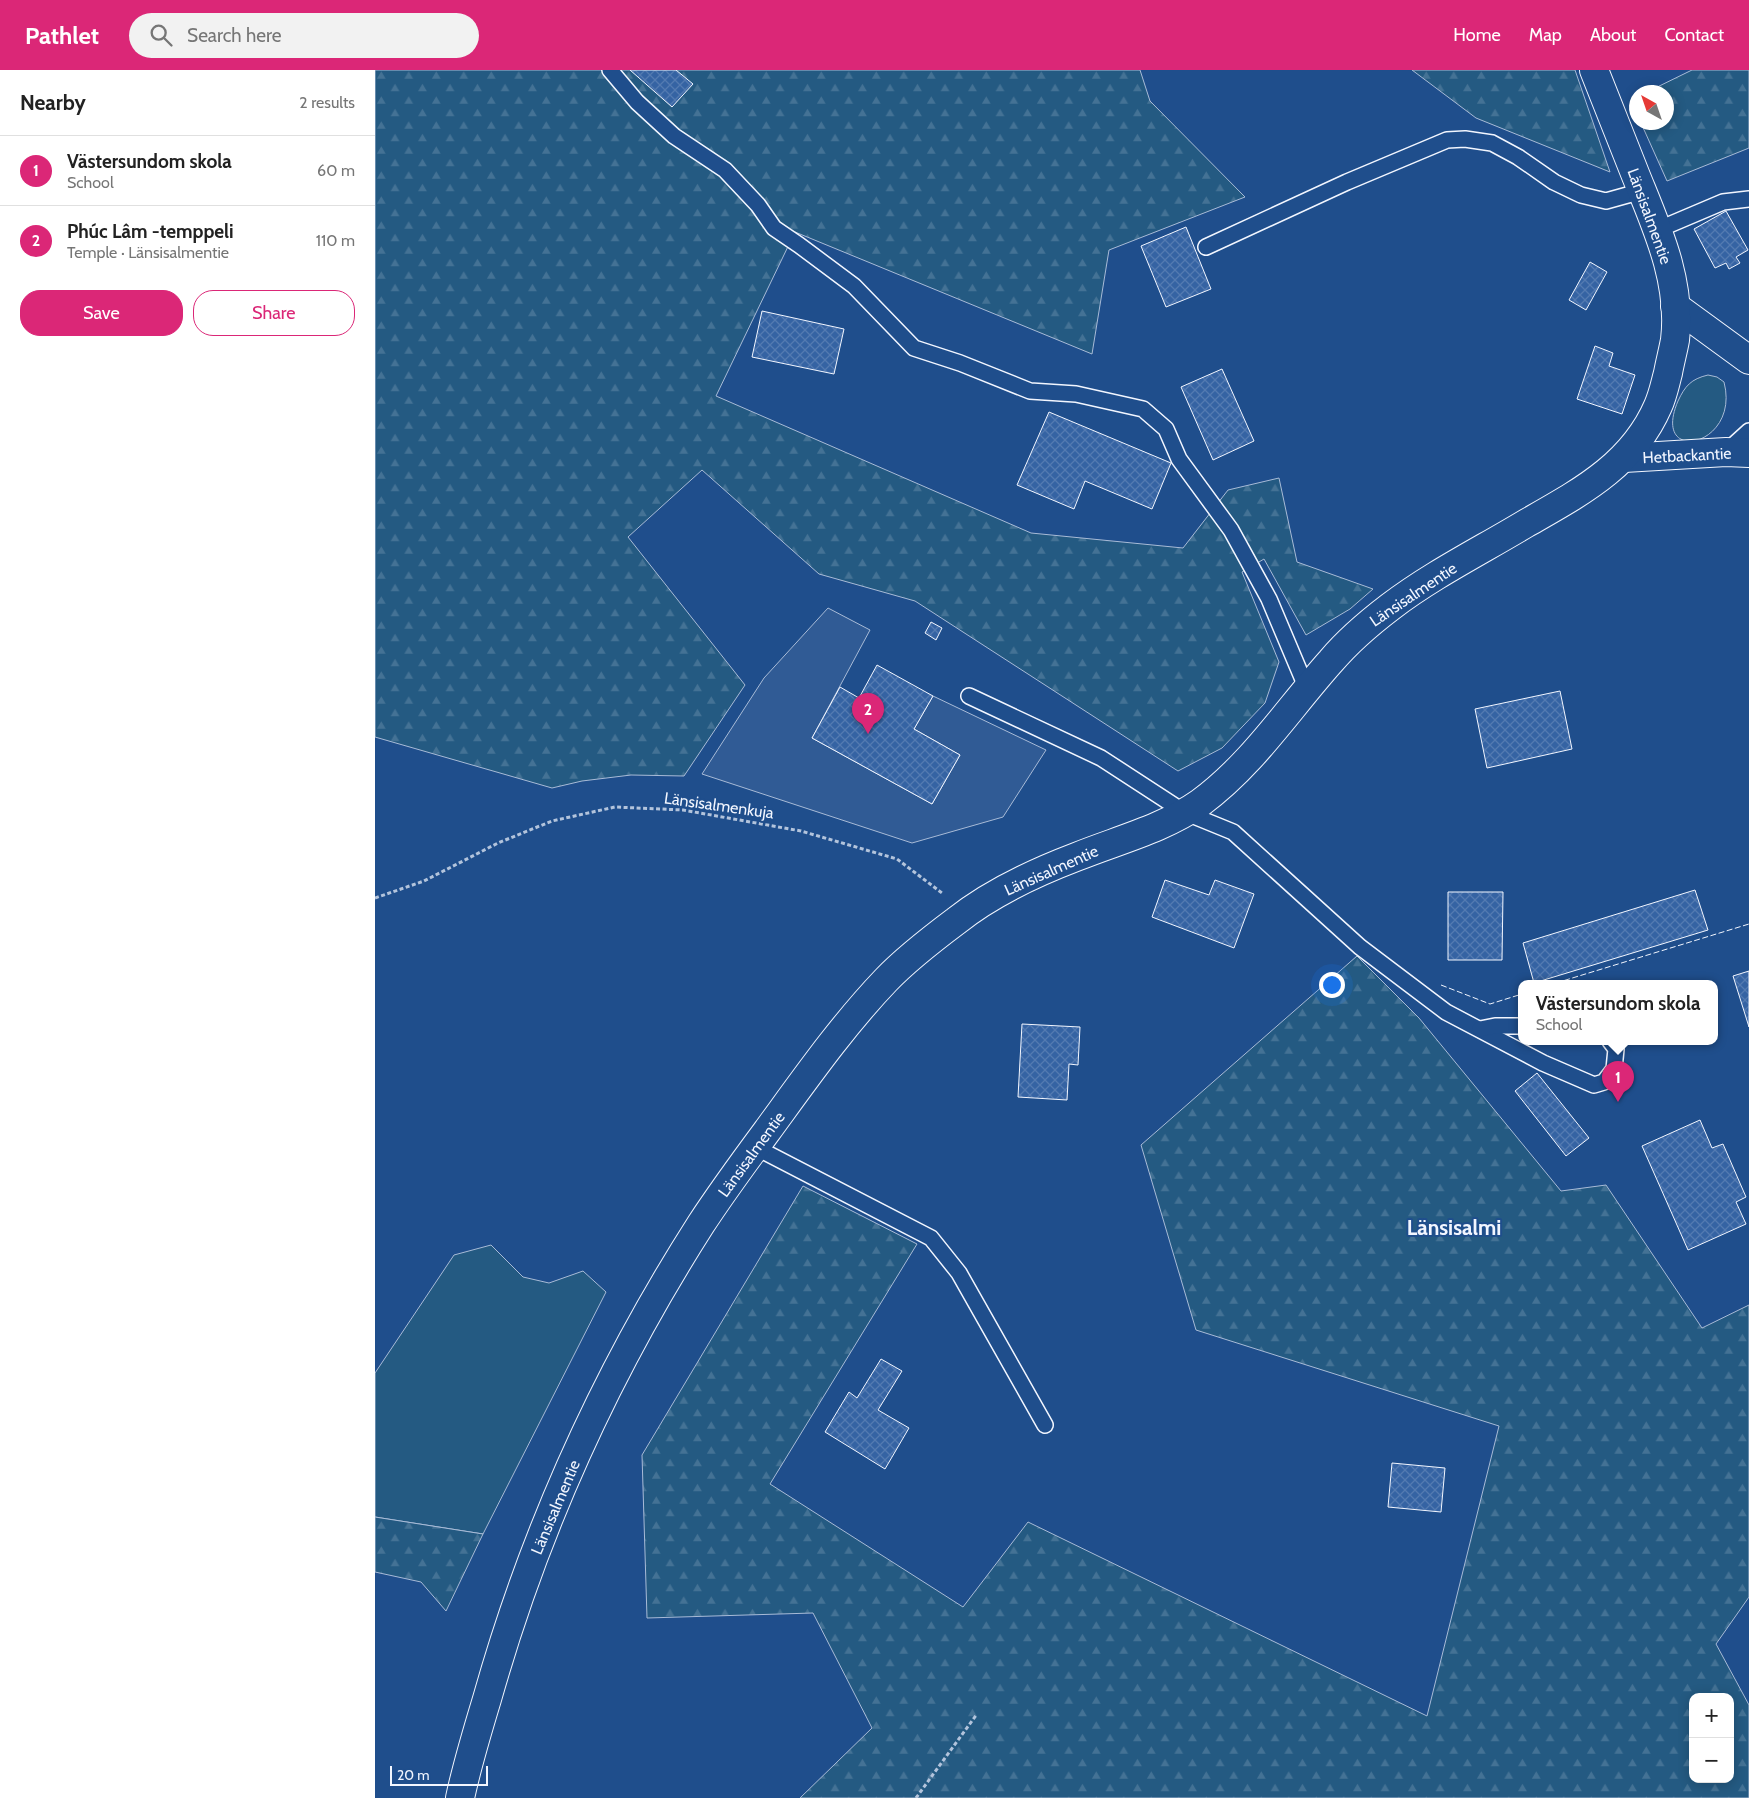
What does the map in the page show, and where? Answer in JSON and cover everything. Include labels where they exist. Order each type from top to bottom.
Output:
[{"type":"street","name":"Länsisalmentie","points":[[460,1798],[489,1690],[517,1600],[545,1525],[588,1428],[659,1294],[701,1225],[829,1045],[889,977],[961,917],[1017,881],[1159,826],[1195,807],[1230,780],[1277,728],[1333,658],[1367,626],[1398,601],[1577,494],[1603,476],[1624,458],[1644,432],[1661,401],[1676,334],[1670,266],[1594,70]]},
{"type":"street","points":[[1675,306],[1749,360]]},
{"type":"street","name":"Hetbackantie","points":[[1624,458],[1737,452]]},
{"type":"lane","points":[[610,70],[637,102],[674,136],[725,170],[758,206],[774,228],[799,244],[854,286],[913,348],[960,363],[1030,391],[1076,394],[1143,409],[1165,428],[1179,459],[1231,530],[1269,599],[1307,689]]},
{"type":"lane","points":[[1207,247],[1347,182],[1447,140],[1465,139],[1492,144],[1518,157],[1554,182],[1581,195],[1606,201],[1642,190]]},
{"type":"lane","points":[[1657,230],[1723,202],[1749,199]]},
{"type":"lane","points":[[1737,452],[1749,431]]},
{"type":"lane","points":[[969,696],[1101,758],[1184,812],[1233,832],[1360,947],[1446,1012],[1543,1063],[1594,1085],[1604,1082],[1614,1069],[1616,1049],[1613,1045]]},
{"type":"lane","points":[[1480,1030],[1495,1026],[1518,1026]]},
{"type":"lane","points":[[755,1147],[931,1238],[959,1272],[1045,1425]]},
{"type":"path","name":"Länsisalmenkuja","points":[[375,898],[424,881],[498,843],[552,821],[615,807],[683,810],[801,831],[897,859],[941,892],[961,917]]},
{"type":"path","points":[[916,1798],[977,1714]]},
{"type":"green space","points":[[375,70],[1140,70],[1150,101],[1245,197],[1109,250],[1092,354],[795,232],[716,396],[1031,533],[1183,548],[1228,490],[1279,478],[1297,562],[1373,589],[1350,609],[1306,635],[1264,559],[1242,572],[1279,662],[1265,703],[1222,748],[1178,771],[915,601],[819,574],[702,470],[628,537],[745,685],[684,776],[631,775],[582,781],[552,788],[375,737]]},
{"type":"green space","points":[[1412,70],[1575,70],[1610,172],[1476,118]]},
{"type":"green space","points":[[1692,70],[1749,70],[1749,148],[1667,181],[1644,130],[1674,130],[1674,85],[1661,85]]},
{"type":"green space","points":[[1708,375],[1717,377],[1724,382],[1726,404],[1720,422],[1710,434],[1697,440],[1685,441],[1676,435],[1673,422],[1678,401],[1689,384]]},
{"type":"green space","points":[[1357,956],[1419,1018],[1561,1191],[1606,1185],[1702,1328],[1749,1305],[1749,1597],[1716,1644],[1749,1705],[1749,1798],[800,1798],[872,1728],[813,1613],[647,1618],[642,1455],[803,1186],[917,1244],[770,1484],[963,1607],[1028,1522],[1427,1716],[1499,1426],[1196,1330],[1141,1145]]},
{"type":"green space","points":[[491,1245],[523,1277],[549,1283],[583,1271],[606,1292],[483,1534],[375,1517],[375,1373],[454,1255]]},
{"type":"green space","points":[[375,1517],[483,1534],[446,1611],[421,1582],[375,1572]]},
{"type":"shaded area","points":[[828,608],[870,630],[812,738],[932,804],[960,755],[914,729],[933,696],[1046,750],[1003,817],[912,843],[702,774],[764,678]]},
{"type":"building","points":[[630,70],[676,70],[693,84],[672,107]]},
{"type":"building","points":[[1726,211],[1748,250],[1736,257],[1740,263],[1729,269],[1726,263],[1715,268],[1694,229]]},
{"type":"building","points":[[1186,227],[1211,289],[1166,307],[1141,246]]},
{"type":"building","points":[[1590,262],[1607,272],[1586,310],[1569,300]]},
{"type":"building","points":[[762,311],[844,329],[834,374],[752,357]]},
{"type":"building","points":[[1595,346],[1613,353],[1609,366],[1635,375],[1622,414],[1577,399]]},
{"type":"building","points":[[1222,369],[1254,441],[1213,460],[1181,387]]},
{"type":"building","points":[[1049,412],[1171,463],[1152,509],[1085,481],[1074,509],[1017,485]]},
{"type":"building","points":[[931,622],[942,628],[936,640],[925,633]]},
{"type":"building","points":[[877,665],[933,696],[914,729],[960,755],[932,804],[812,738],[840,687],[859,698]]},
{"type":"building","points":[[1560,691],[1572,749],[1487,768],[1475,709]]},
{"type":"building","points":[[1165,880],[1209,895],[1215,880],[1254,894],[1234,948],[1152,917]]},
{"type":"building","points":[[1695,890],[1708,930],[1544,980],[1533,980],[1523,943]]},
{"type":"building","points":[[1448,892],[1503,892],[1502,960],[1448,960]]},
{"type":"building","points":[[1749,971],[1749,1027],[1733,976]]},
{"type":"building","points":[[1022,1024],[1080,1027],[1078,1065],[1069,1064],[1067,1100],[1018,1097]]},
{"type":"building","points":[[1537,1073],[1589,1138],[1566,1156],[1515,1091]]},
{"type":"building","points":[[1700,1120],[1712,1148],[1723,1144],[1746,1197],[1736,1202],[1746,1224],[1688,1250],[1642,1146]]},
{"type":"building","points":[[881,1359],[902,1371],[878,1410],[909,1428],[885,1469],[825,1432],[849,1392],[857,1398]]},
{"type":"building","points":[[1392,1463],[1445,1468],[1441,1512],[1388,1507]]},
{"type":"fence","points":[[1566,980],[1749,924]]},
{"type":"fence","points":[[1441,985],[1490,1004],[1518,995]]},
{"type":"place","name":"Phúc Lâm -temppeli","points":[[868,734]]},
{"type":"place","name":"Västersundom skola","points":[[1618,1102]]},
{"type":"district","name":"Länsisalmi","points":[[1454,1228]]}]
